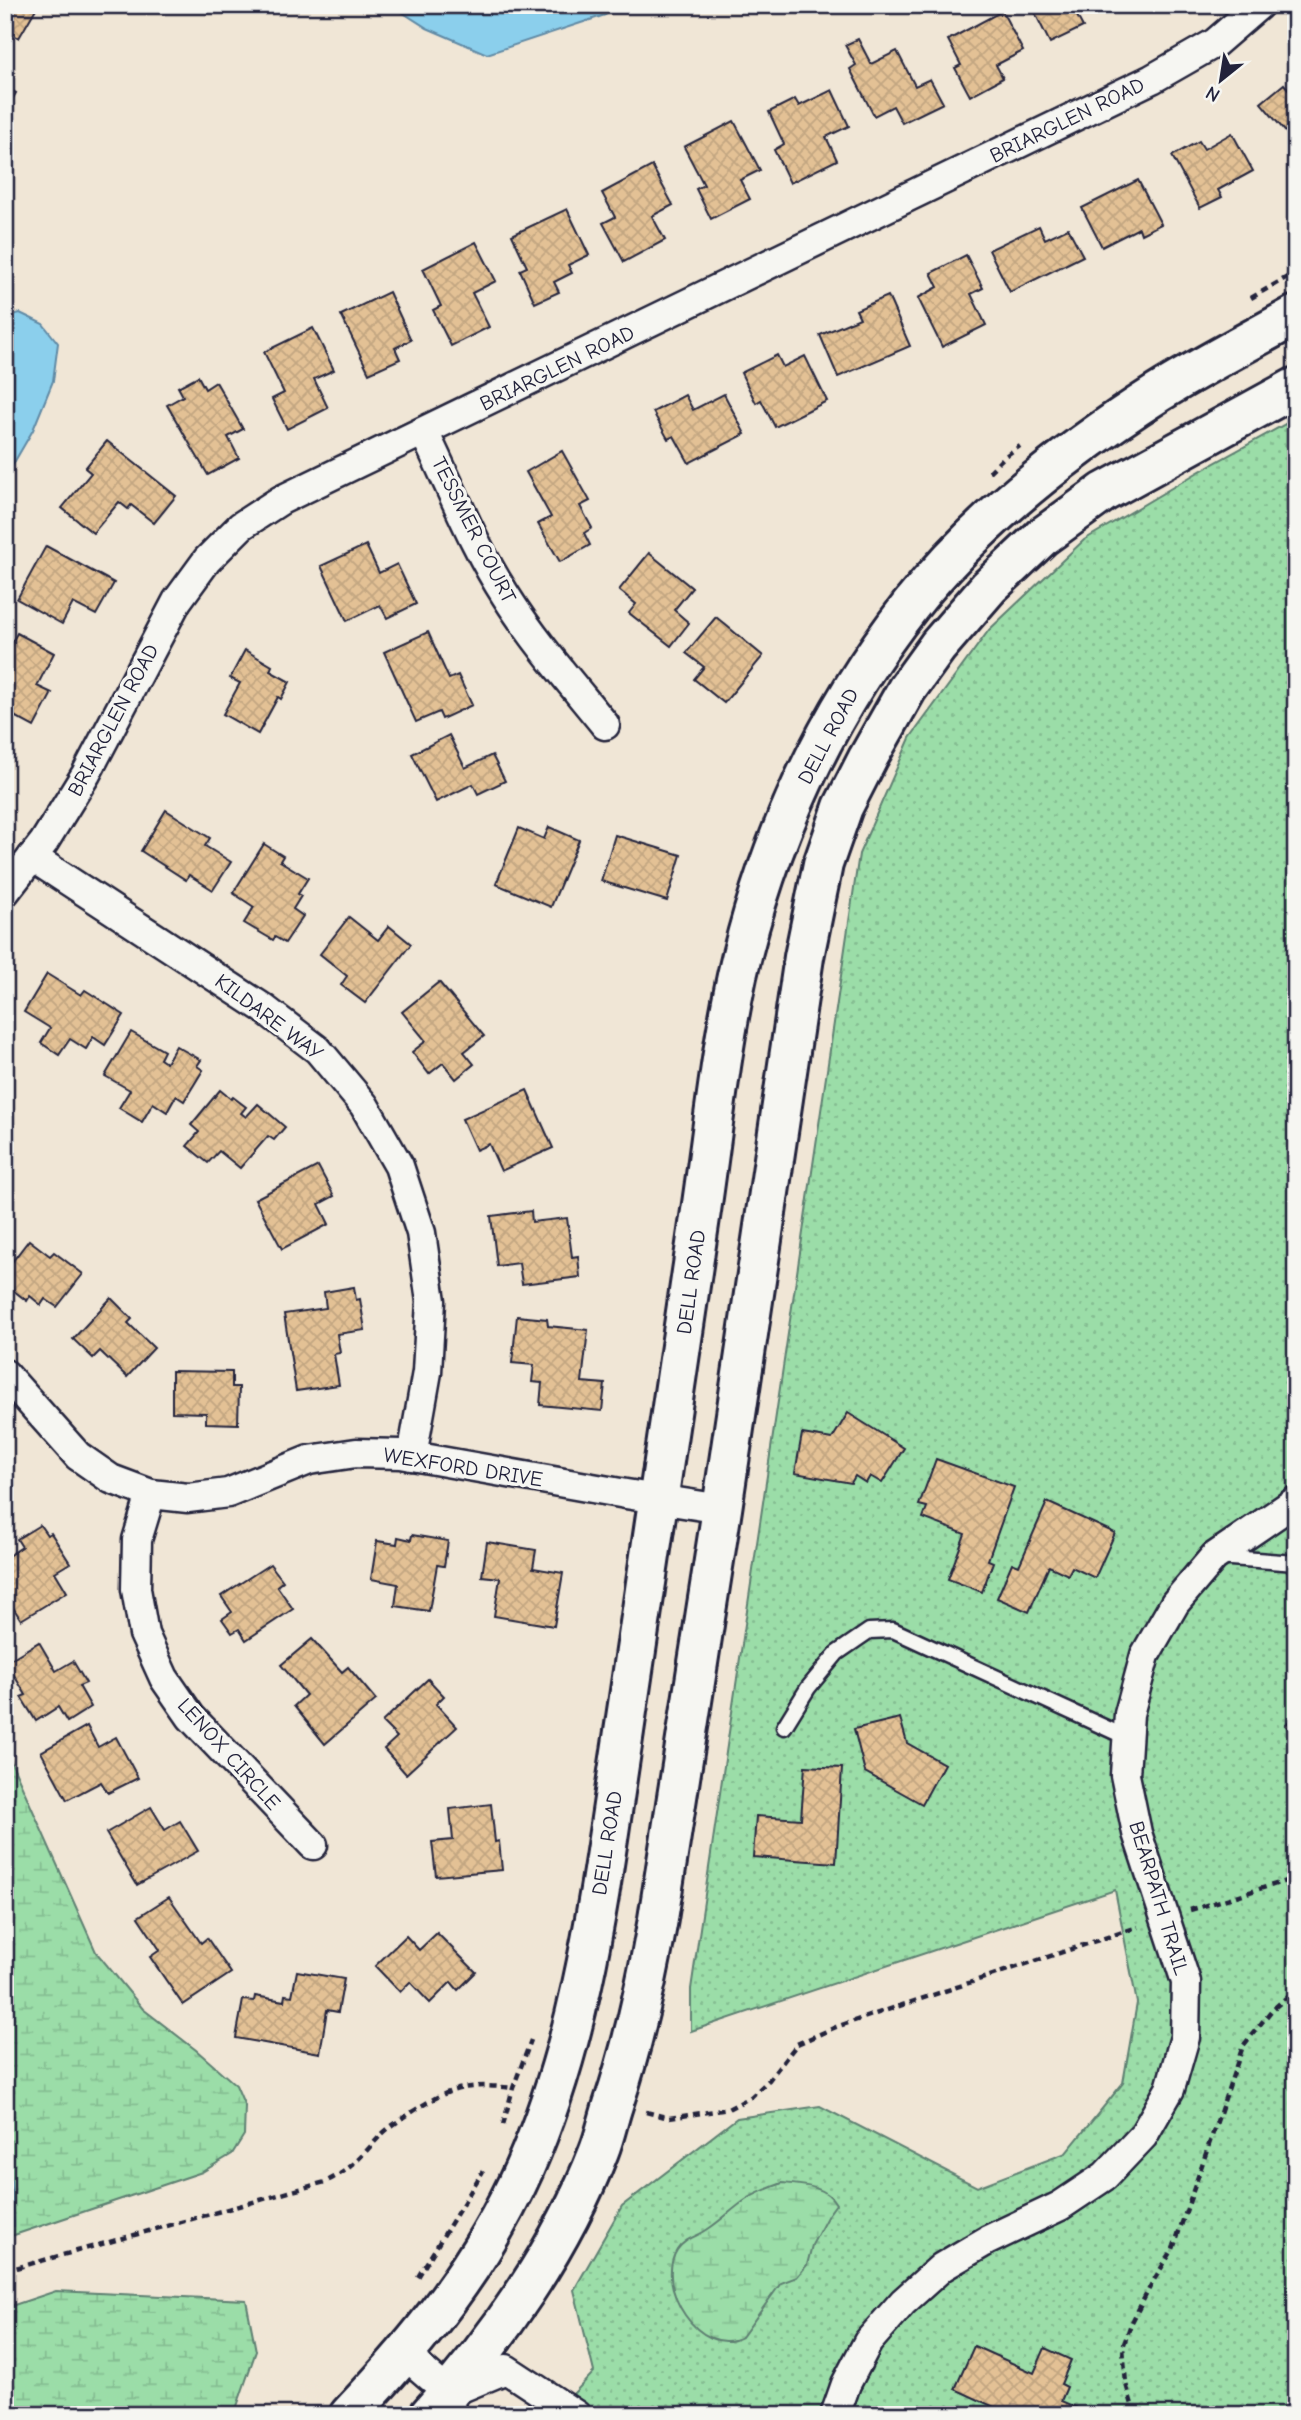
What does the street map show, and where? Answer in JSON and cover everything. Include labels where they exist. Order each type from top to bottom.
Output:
[{"type":"main road","name":"DELL ROAD","points":[[349,2415],[405,2356],[443,2308],[503,2212],[525,2166],[570,2039],[596,1915],[660,1499],[721,1069],[737,978],[752,918],[780,832],[811,764],[855,683],[914,602],[988,522],[1068,455],[1160,392],[1296,315]]},
{"type":"main road","points":[[443,2408],[502,2328],[544,2261],[577,2199],[599,2151],[621,2082],[648,1976],[722,1508],[804,957],[823,864],[843,807],[908,689],[938,646],[989,587],[1042,537],[1104,492],[1296,387]]},
{"type":"street","name":"BRIARGLEN ROAD","points":[[5,892],[32,858],[86,774],[177,601],[206,560],[241,526],[281,500],[1152,79],[1215,43],[1259,5]]},
{"type":"street","name":"TESSMER COURT","points":[[425,432],[505,595],[604,725]]},
{"type":"street","name":"KILDARE WAY","points":[[32,858],[263,1008],[318,1050],[363,1105],[399,1166],[421,1233],[431,1301],[427,1371],[412,1455]]},
{"type":"street","name":"WEXFORD DRIVE","points":[[5,1374],[78,1456],[111,1479],[151,1494],[188,1498],[228,1493],[309,1460],[356,1453],[412,1455],[722,1508]]},
{"type":"street","name":"LENOX CIRCLE","points":[[151,1494],[137,1540],[136,1589],[144,1634],[164,1678],[191,1717],[313,1845]]},
{"type":"street","name":"BEARPATH TRAIL","points":[[835,2415],[846,2384],[868,2342],[903,2302],[942,2267],[988,2240],[1060,2206],[1105,2176],[1143,2136],[1170,2089],[1185,2037],[1186,1982],[1138,1833],[1125,1774],[1129,1714],[1145,1655],[1175,1603],[1214,1557],[1296,1501]]},
{"type":"street","points":[[405,2356],[443,2408],[506,2369],[576,2415]]},
{"type":"lane","points":[[1214,1557],[1296,1563]]},
{"type":"lane","points":[[784,1727],[808,1688],[837,1653],[869,1631],[893,1630],[1128,1738]]},
{"type":"path","points":[[652,2113],[669,2118],[728,2109],[751,2097],[769,2080],[797,2044],[836,2027],[1165,1918],[1296,1878]]},
{"type":"path","points":[[1135,2415],[1126,2384],[1123,2347],[1131,2324],[1173,2249],[1243,2046],[1271,2011],[1296,1989]]},
{"type":"path","points":[[5,2270],[325,2182],[347,2171],[384,2132],[429,2101],[454,2089],[479,2085],[513,2088]]},
{"type":"path","points":[[416,2282],[489,2160]]},
{"type":"green space","points":[[1296,418],[1296,2415],[553,2415],[594,2372],[574,2290],[622,2206],[737,2118],[820,2106],[977,2187],[1066,2153],[1123,2083],[1137,2003],[1115,1890],[691,2031],[691,1989],[859,854],[910,738],[989,630],[1084,540]]},
{"type":"green space","points":[[5,1748],[96,1952],[143,2009],[236,2085],[245,2106],[244,2135],[232,2154],[202,2172],[5,2238]]},
{"type":"green space","points":[[782,2183],[820,2190],[836,2204],[812,2245],[807,2265],[797,2277],[781,2283],[742,2337],[726,2341],[711,2338],[697,2329],[676,2299],[671,2265],[677,2250],[747,2199]]},
{"type":"green space","points":[[56,2291],[246,2300],[256,2351],[234,2415],[5,2415],[5,2308]]},
{"type":"water","points":[[391,5],[622,5],[605,15],[487,54],[427,28]]},
{"type":"water","points":[[20,313],[43,324],[58,343],[53,381],[33,430],[5,478],[5,317]]},
{"type":"water","points":[[5,2126],[8,2127],[14,2226],[5,2228]]},
{"type":"building","points":[[5,5],[38,5],[19,38],[5,30]]},
{"type":"building","points":[[1031,5],[1095,6],[1077,16],[1083,27],[1050,43]]},
{"type":"building","points":[[1002,11],[1023,51],[996,65],[1003,78],[970,96],[955,68],[961,65],[948,40]]},
{"type":"building","points":[[858,39],[871,64],[897,51],[915,86],[930,79],[943,103],[902,123],[893,106],[874,116],[850,69],[856,65],[845,45]]},
{"type":"building","points":[[1284,84],[1290,91],[1296,86],[1295,143],[1261,103]]},
{"type":"building","points":[[5,87],[16,93],[5,112]]},
{"type":"building","points":[[832,90],[849,126],[826,137],[837,160],[790,183],[774,150],[784,144],[769,112],[795,99],[799,106]]},
{"type":"building","points":[[734,121],[760,170],[740,180],[750,199],[711,219],[696,189],[704,185],[684,147]]},
{"type":"building","points":[[1232,133],[1253,171],[1218,190],[1222,197],[1200,208],[1172,156],[1199,141],[1204,149]]},
{"type":"building","points":[[652,166],[673,205],[652,216],[665,240],[624,262],[603,223],[615,217],[602,193]]},
{"type":"building","points":[[1138,180],[1161,224],[1141,234],[1139,228],[1102,247],[1082,208]]},
{"type":"building","points":[[567,209],[589,255],[568,265],[572,273],[554,282],[559,292],[535,303],[520,270],[527,267],[512,235]]},
{"type":"building","points":[[1039,226],[1045,239],[1068,228],[1083,256],[1010,292],[989,250]]},
{"type":"building","points":[[476,242],[496,281],[472,293],[489,327],[451,346],[433,310],[441,306],[423,269]]},
{"type":"building","points":[[966,255],[983,288],[971,294],[986,325],[942,347],[918,298],[938,287],[931,273]]},
{"type":"building","points":[[389,292],[411,340],[395,348],[400,359],[369,373],[341,315]]},
{"type":"building","points":[[888,296],[910,346],[838,377],[820,335],[860,318],[856,310]]},
{"type":"building","points":[[313,328],[334,370],[314,379],[328,408],[287,429],[272,399],[284,393],[264,352]]},
{"type":"building","points":[[777,355],[783,367],[805,356],[827,401],[775,427],[761,400],[756,403],[741,373]]},
{"type":"building","points":[[198,376],[205,389],[216,382],[243,429],[228,437],[239,458],[208,475],[167,405],[183,396],[178,387]]},
{"type":"building","points":[[724,394],[745,434],[689,463],[674,436],[668,439],[653,412],[685,395],[693,410]]},
{"type":"building","points":[[107,441],[176,496],[154,523],[131,505],[128,509],[119,502],[93,533],[62,508],[91,473],[85,468]]},
{"type":"building","points":[[562,451],[590,501],[580,506],[592,528],[584,533],[590,545],[560,562],[538,524],[551,517],[526,472]]},
{"type":"building","points":[[366,545],[379,573],[397,564],[416,604],[387,618],[380,605],[347,621],[321,566]]},
{"type":"building","points":[[46,546],[114,583],[96,615],[73,603],[62,624],[17,599]]},
{"type":"building","points":[[649,553],[692,588],[674,610],[689,623],[671,646],[629,613],[636,604],[619,590]]},
{"type":"building","points":[[716,617],[763,656],[724,703],[694,679],[704,667],[686,653]]},
{"type":"building","points":[[428,632],[449,679],[458,675],[472,705],[442,719],[439,712],[416,722],[384,652]]},
{"type":"building","points":[[17,633],[54,653],[37,686],[52,693],[34,727],[12,715],[14,710],[5,705],[5,655]]},
{"type":"building","points":[[245,650],[272,666],[270,671],[290,682],[281,699],[278,697],[258,734],[223,714],[240,683],[230,678]]},
{"type":"building","points":[[449,735],[465,768],[492,755],[505,781],[478,794],[473,784],[436,802],[412,754]]},
{"type":"building","points":[[166,810],[210,838],[205,846],[231,862],[213,890],[189,875],[186,880],[141,851]]},
{"type":"building","points":[[549,827],[579,840],[551,907],[496,884],[519,828],[544,839]]},
{"type":"building","points":[[615,835],[681,855],[667,901],[601,881]]},
{"type":"building","points":[[264,844],[283,856],[280,861],[308,878],[293,909],[303,916],[285,943],[275,937],[273,940],[244,923],[254,907],[233,893]]},
{"type":"building","points":[[349,917],[378,940],[389,926],[411,944],[365,1003],[341,985],[347,976],[320,954]]},
{"type":"building","points":[[47,974],[81,995],[85,990],[124,1015],[105,1045],[93,1037],[86,1049],[70,1039],[59,1055],[41,1043],[50,1028],[24,1012]]},
{"type":"building","points":[[439,982],[484,1036],[464,1052],[474,1064],[456,1079],[443,1063],[429,1074],[412,1052],[426,1041],[402,1012]]},
{"type":"building","points":[[131,1032],[164,1051],[160,1059],[166,1063],[176,1046],[201,1060],[197,1066],[203,1070],[184,1101],[176,1096],[167,1112],[153,1103],[142,1122],[119,1108],[130,1090],[105,1076]]},
{"type":"building","points":[[220,1090],[246,1107],[241,1113],[246,1117],[258,1104],[285,1127],[274,1140],[268,1136],[240,1168],[219,1151],[208,1163],[187,1146],[199,1132],[191,1125]]},
{"type":"building","points":[[527,1090],[553,1148],[501,1171],[489,1144],[476,1150],[462,1119]]},
{"type":"building","points":[[318,1166],[334,1196],[319,1204],[329,1224],[282,1249],[255,1199]]},
{"type":"building","points":[[531,1211],[532,1222],[567,1218],[572,1257],[578,1256],[580,1277],[522,1284],[519,1263],[497,1266],[491,1216]]},
{"type":"building","points":[[29,1240],[50,1256],[54,1252],[83,1274],[57,1307],[45,1299],[41,1305],[30,1296],[27,1301],[5,1284],[5,1271]]},
{"type":"building","points":[[354,1287],[356,1300],[360,1299],[365,1330],[337,1334],[340,1353],[334,1354],[339,1385],[296,1391],[284,1314],[326,1308],[324,1292]]},
{"type":"building","points":[[111,1298],[132,1319],[128,1323],[154,1348],[127,1377],[100,1351],[93,1358],[73,1339]]},
{"type":"building","points":[[517,1316],[547,1319],[548,1326],[588,1330],[582,1382],[605,1384],[602,1411],[540,1405],[542,1383],[532,1382],[534,1365],[512,1363]]},
{"type":"building","points":[[172,1371],[232,1372],[232,1387],[239,1387],[238,1424],[206,1423],[206,1413],[172,1412]]},
{"type":"building","points":[[848,1413],[904,1448],[882,1483],[870,1476],[866,1483],[855,1476],[851,1483],[795,1473],[802,1434],[832,1439]]},
{"type":"building","points":[[936,1459],[1014,1487],[988,1560],[993,1562],[982,1592],[948,1579],[965,1534],[923,1518],[927,1507],[919,1505]]},
{"type":"building","points":[[1047,1502],[1115,1533],[1095,1578],[1072,1567],[1068,1575],[1049,1566],[1029,1612],[997,1598],[1012,1563],[1019,1566]]},
{"type":"building","points":[[40,1525],[47,1535],[51,1533],[70,1563],[55,1572],[67,1592],[21,1620],[5,1595],[5,1558],[22,1547],[17,1539]]},
{"type":"building","points":[[412,1535],[448,1541],[444,1566],[437,1565],[429,1611],[395,1606],[398,1584],[371,1579],[377,1541],[397,1544],[398,1537],[411,1540]]},
{"type":"building","points":[[487,1542],[536,1550],[533,1568],[563,1573],[554,1626],[494,1616],[500,1578],[482,1576]]},
{"type":"building","points":[[270,1564],[283,1581],[277,1586],[293,1609],[246,1640],[239,1629],[232,1633],[222,1619],[232,1612],[221,1596]]},
{"type":"building","points":[[312,1639],[342,1672],[348,1667],[376,1700],[325,1744],[294,1706],[306,1695],[281,1665]]},
{"type":"building","points":[[39,1642],[56,1671],[73,1661],[86,1683],[79,1686],[91,1707],[67,1722],[58,1707],[36,1721],[21,1697],[26,1695],[6,1662]]},
{"type":"building","points":[[428,1679],[444,1696],[436,1704],[457,1727],[406,1774],[384,1749],[397,1737],[382,1722]]},
{"type":"building","points":[[1296,1714],[1296,1736],[1285,1725]]},
{"type":"building","points":[[900,1718],[907,1743],[944,1764],[922,1804],[865,1772],[854,1729]]},
{"type":"building","points":[[87,1726],[98,1747],[116,1737],[138,1778],[108,1793],[101,1782],[67,1800],[41,1752]]},
{"type":"building","points":[[805,1766],[842,1768],[836,1863],[753,1857],[756,1816],[801,1819]]},
{"type":"building","points":[[491,1804],[495,1842],[499,1841],[502,1870],[436,1876],[432,1842],[453,1840],[450,1809]]},
{"type":"building","points":[[151,1807],[165,1830],[180,1821],[198,1851],[137,1885],[106,1833]]},
{"type":"building","points":[[169,1897],[201,1943],[207,1938],[231,1973],[183,2005],[150,1957],[160,1950],[138,1917]]},
{"type":"building","points":[[437,1933],[476,1972],[458,1990],[451,1982],[430,2003],[410,1982],[400,1992],[375,1966],[406,1936],[419,1950]]},
{"type":"building","points":[[297,1971],[344,1979],[338,2012],[327,2010],[320,2053],[236,2038],[243,2000],[254,2001],[255,1996],[284,2001],[285,1995],[292,1996]]},
{"type":"building","points":[[974,2346],[1034,2373],[1045,2348],[1071,2360],[1061,2384],[1067,2387],[1061,2401],[1080,2409],[1078,2415],[1004,2415],[1005,2412],[955,2389]]}]
